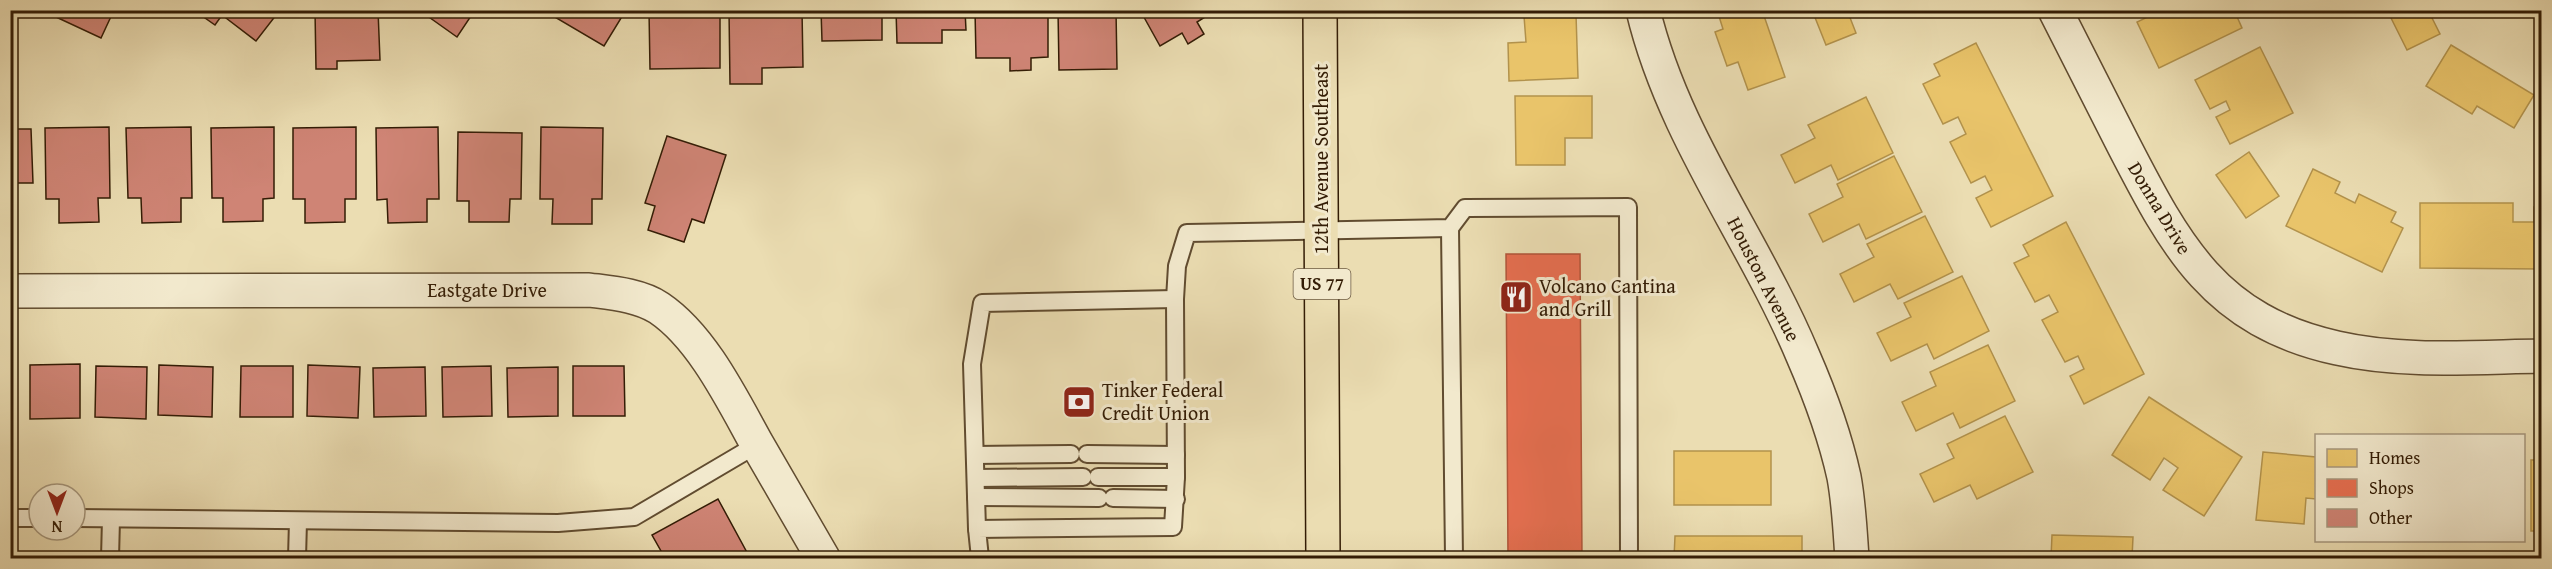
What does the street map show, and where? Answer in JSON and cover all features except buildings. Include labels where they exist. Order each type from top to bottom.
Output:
[{"type":"main road","name":"12th Avenue Southeast","points":[[1320,10],[1323,558]]},
{"type":"street","name":"Houston Avenue","points":[[1643,10],[1660,69],[1681,119],[1784,316],[1815,387],[1844,478],[1852,558]]},
{"type":"street","name":"Donna Drive","points":[[2055,10],[2150,196],[2176,241],[2209,281],[2232,301],[2278,329],[2300,338],[2338,348],[2374,354],[2412,356],[2541,356]]},
{"type":"street","name":"Eastgate Drive","points":[[10,291],[589,290],[635,297],[658,307],[680,325],[701,350],[823,558]]},
{"type":"lane","points":[[1454,558],[1450,228],[1466,208],[1628,207],[1629,558]]},
{"type":"lane","points":[[977,529],[1173,527],[1176,499],[1175,299],[1177,266],[1187,233],[1450,228]]},
{"type":"lane","points":[[980,558],[977,529],[972,364],[982,303],[1175,299]]},
{"type":"lane","points":[[87,518],[558,523],[634,517],[758,444]]},
{"type":"lane","points":[[975,455],[1176,454]]},
{"type":"lane","points":[[976,478],[1176,477]]},
{"type":"lane","points":[[976,497],[1176,499]]},
{"type":"lane","points":[[10,518],[27,518]]},
{"type":"lane","points":[[110,558],[111,519]]},
{"type":"lane","points":[[297,558],[298,521]]},
{"type":"place","name":"Volcano Cantina and Grill","points":[[1516,297]]},
{"type":"place","name":"Tinker Federal Credit Union","points":[[1079,402]]}]
